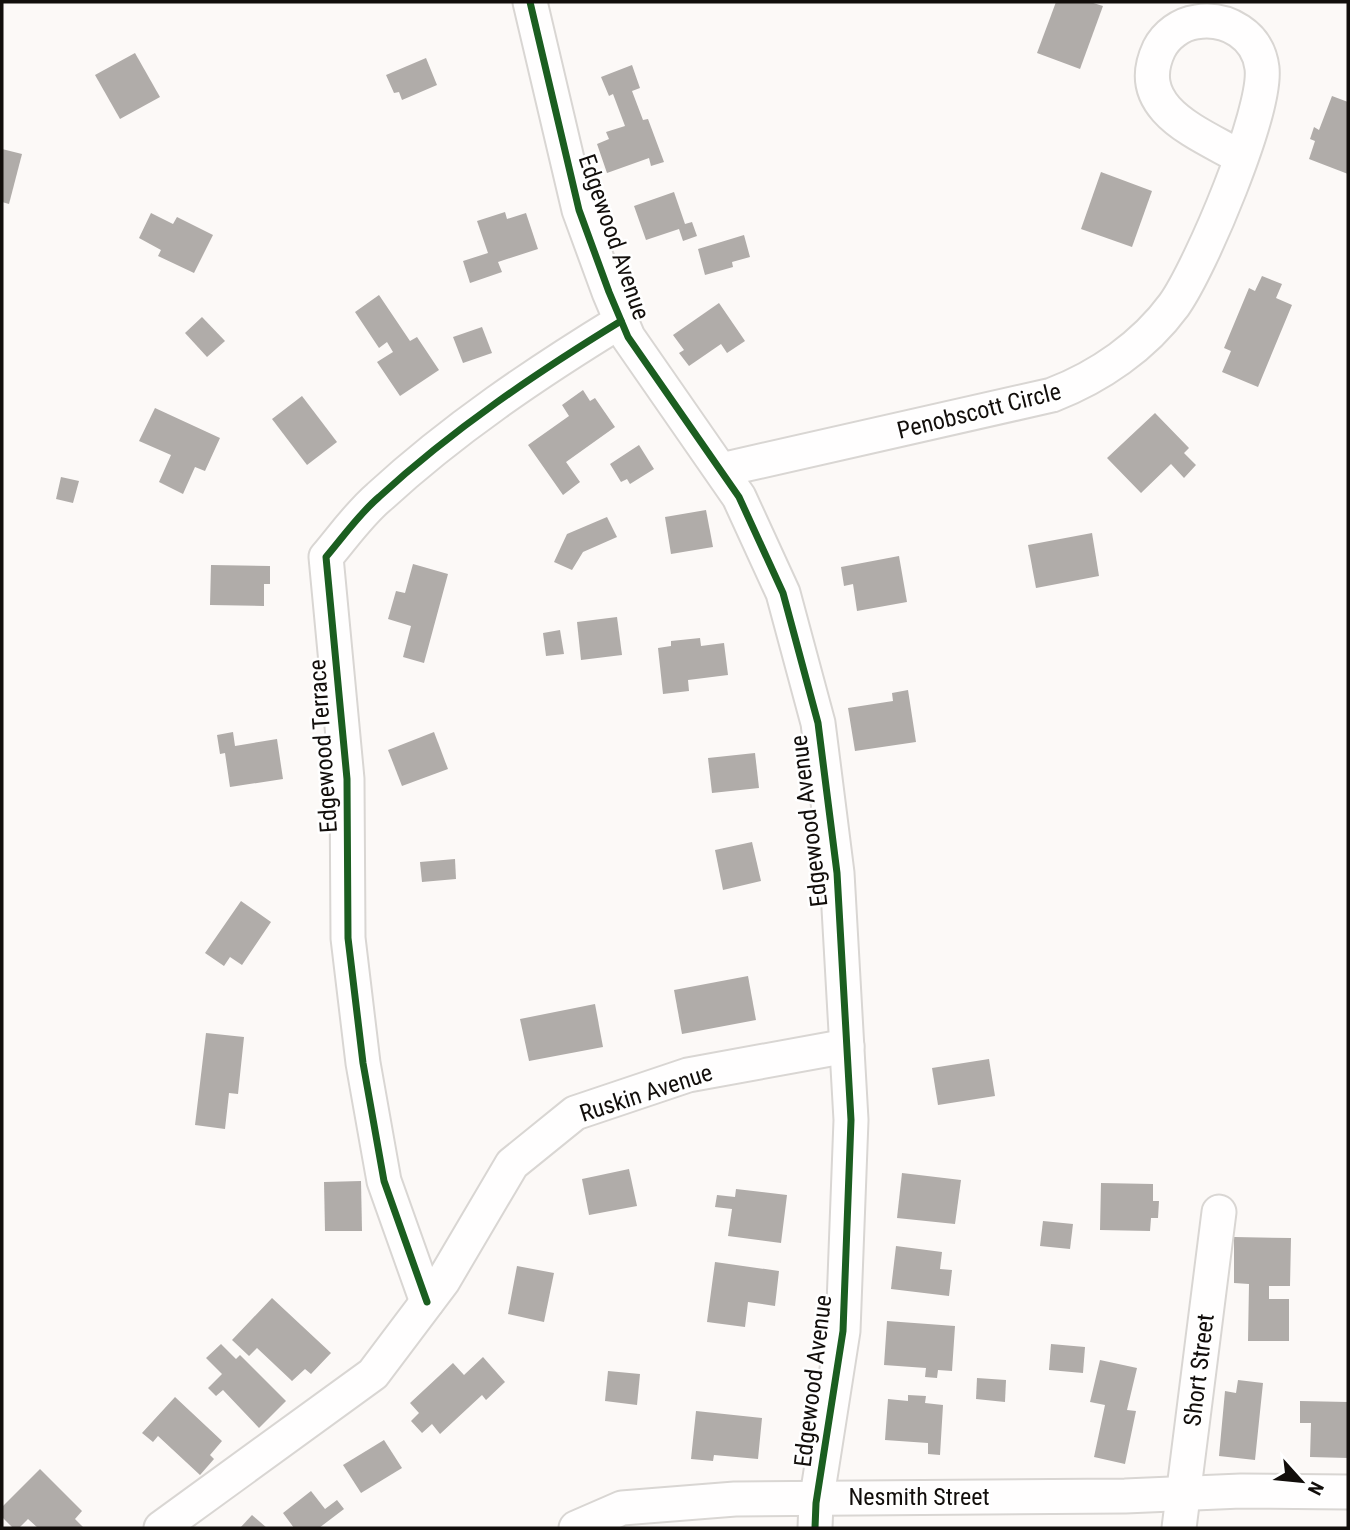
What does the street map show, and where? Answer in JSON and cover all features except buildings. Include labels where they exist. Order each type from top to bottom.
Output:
[{"type":"street","name":"Edgewood Avenue","points":[[530,2],[579,209],[621,321],[628,337],[740,497],[783,593],[818,723],[837,873],[851,1120],[843,1331],[816,1513]]},
{"type":"street","name":"Penobscott Circle","points":[[721,470],[1023,404],[1073,387],[1097,374],[1138,343],[1179,297],[1215,226],[1240,157]]},
{"type":"street","name":"Edgewood Terrace","points":[[427,1302],[384,1181],[363,1063],[348,938],[348,779],[326,557],[377,498],[456,433],[530,377],[621,321]]},
{"type":"street","name":"Ruskin Avenue","points":[[161,1528],[373,1374],[427,1302],[512,1164],[575,1113],[688,1075],[846,1046]]},
{"type":"street","name":"Short Street","points":[[1179,1528],[1219,1212]]},
{"type":"street","name":"Nesmith Street","points":[[576,1528],[622,1508],[735,1499],[816,1513],[1184,1493],[1348,1492]]},
{"type":"cycle path","points":[[530,2],[579,210],[609,292],[628,337],[739,497],[783,593],[818,723],[837,873],[851,1120],[843,1331],[816,1503],[815,1528]]},
{"type":"cycle path","points":[[427,1302],[384,1181],[363,1063],[348,938],[347,779],[326,557],[372,504],[436,448],[527,382],[621,321]]}]
